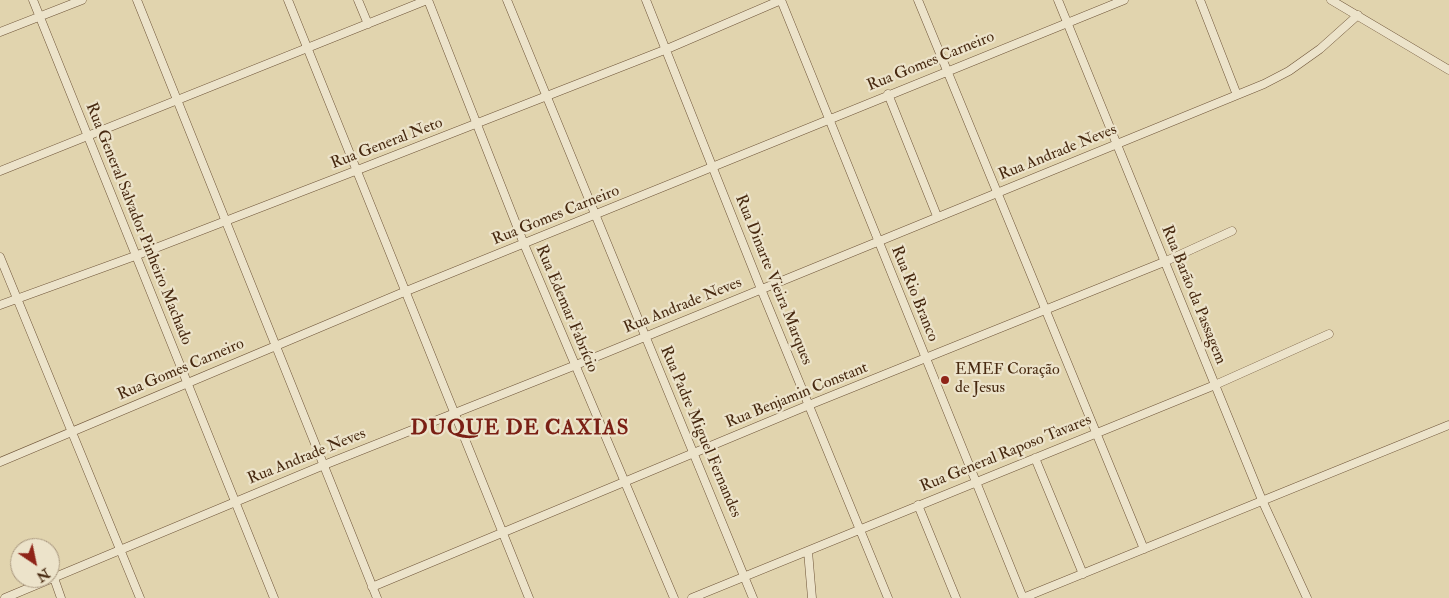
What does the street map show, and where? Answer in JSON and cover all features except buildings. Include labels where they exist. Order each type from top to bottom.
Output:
[{"type":"street","name":"Rua General Salvador Pinheiro Machado","points":[[32,0],[274,598]]},
{"type":"street","points":[[0,32],[82,0]]},
{"type":"street","points":[[137,0],[324,465],[372,587],[374,597]]},
{"type":"street","points":[[288,0],[306,49],[529,598]]},
{"type":"street","points":[[358,0],[368,24]]},
{"type":"street","points":[[0,171],[178,102],[428,0]]},
{"type":"street","name":"Rua Edemar Fabrício","points":[[428,0],[475,124],[524,244],[674,598]]},
{"type":"street","name":"Rua Padre Miguel Fernandes","points":[[507,0],[753,598]]},
{"type":"street","name":"Rua Dinarte Vieira Marques","points":[[646,0],[761,289],[888,598]]},
{"type":"street","name":"Rua General Neto","points":[[0,304],[135,256],[356,171],[547,94],[667,49],[781,0]]},
{"type":"street","name":"Rua Rio Branco","points":[[781,0],[1023,598]]},
{"type":"street","points":[[918,0],[1144,550]]},
{"type":"street","name":"Rua Barão da Passagem","points":[[1058,0],[1262,500],[1307,598]]},
{"type":"street","name":"Rua Gomes Carneiro","points":[[0,462],[187,381],[597,215],[888,94],[1124,0]]},
{"type":"street","points":[[1200,0],[1237,95]]},
{"type":"street","points":[[1331,0],[1449,70]]},
{"type":"street","name":"Rua Andrade Neves","points":[[60,576],[324,465],[576,365],[1237,95],[1289,71],[1320,49],[1358,15]]},
{"type":"street","points":[[888,94],[937,216]]},
{"type":"street","name":"Rua Benjamin Constant","points":[[372,587],[808,405],[925,359],[1045,308],[1164,262],[1232,232]]},
{"type":"street","points":[[0,257],[140,598]]},
{"type":"street","name":"Rua General Raposo Tavares","points":[[692,598],[1216,385],[1329,334]]},
{"type":"street","points":[[1023,598],[1449,424]]},
{"type":"street","points":[[1035,458],[1083,574]]},
{"type":"street","points":[[918,505],[956,598]]},
{"type":"street","points":[[808,551],[812,598]]},
{"type":"street","name":"Rua Andrade Neves","points":[[5,598],[30,588]]},
{"type":"place","name":"EMEF Coração de Jesus","points":[[945,380]]},
{"type":"district","name":"DUQUE DE CAXIAS","points":[[520,429]]}]
